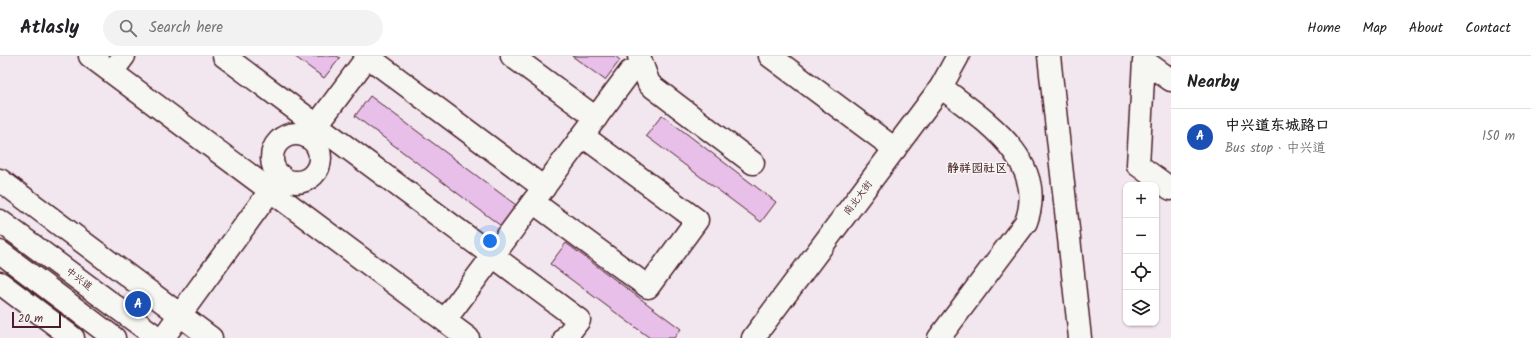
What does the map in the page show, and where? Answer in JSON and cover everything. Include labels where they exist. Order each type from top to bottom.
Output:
[{"type":"street","points":[[90,56],[118,64],[468,338]]},
{"type":"street","points":[[224,56],[579,320],[565,338]]},
{"type":"street","points":[[308,137],[368,56],[648,286],[697,220],[582,136]]},
{"type":"street","points":[[512,56],[596,118]]},
{"type":"street","points":[[770,56],[895,149]]},
{"type":"street","name":"南北大街","points":[[753,338],[941,87],[958,56]]},
{"type":"street","points":[[1049,56],[1080,338]]},
{"type":"street","points":[[445,320],[630,72],[640,61],[649,84],[753,164]]},
{"type":"street","points":[[1171,80],[1144,61],[1138,165],[1171,189]]},
{"type":"street","points":[[939,338],[1026,222],[1032,199],[1026,172],[1007,142],[991,126],[941,87]]},
{"type":"street","points":[[291,134],[299,134],[308,137],[318,147],[320,154],[320,162],[313,175],[299,182],[292,181],[281,176],[274,166],[272,158],[273,150],[277,142],[283,137],[291,134]]},
{"type":"street","points":[[163,338],[281,176]]},
{"type":"street","points":[[0,180],[211,338]]},
{"type":"street","name":"中兴道","points":[[0,221],[158,338]]},
{"type":"street","points":[[0,252],[114,338]]},
{"type":"street","points":[[0,283],[73,338]]},
{"type":"building","points":[[294,56],[337,56],[340,58],[324,78]]},
{"type":"building","points":[[572,56],[615,56],[620,60],[605,80]]},
{"type":"building","points":[[370,96],[516,205],[501,226],[355,116]]},
{"type":"building","points":[[662,115],[776,202],[761,222],[646,136]]},
{"type":"building","points":[[566,243],[681,329],[674,338],[650,338],[550,264]]},
{"type":"place","name":"中兴道东城路口","points":[[138,304]]},
{"type":"district","name":"静祥园社区","points":[[977,168]]}]
